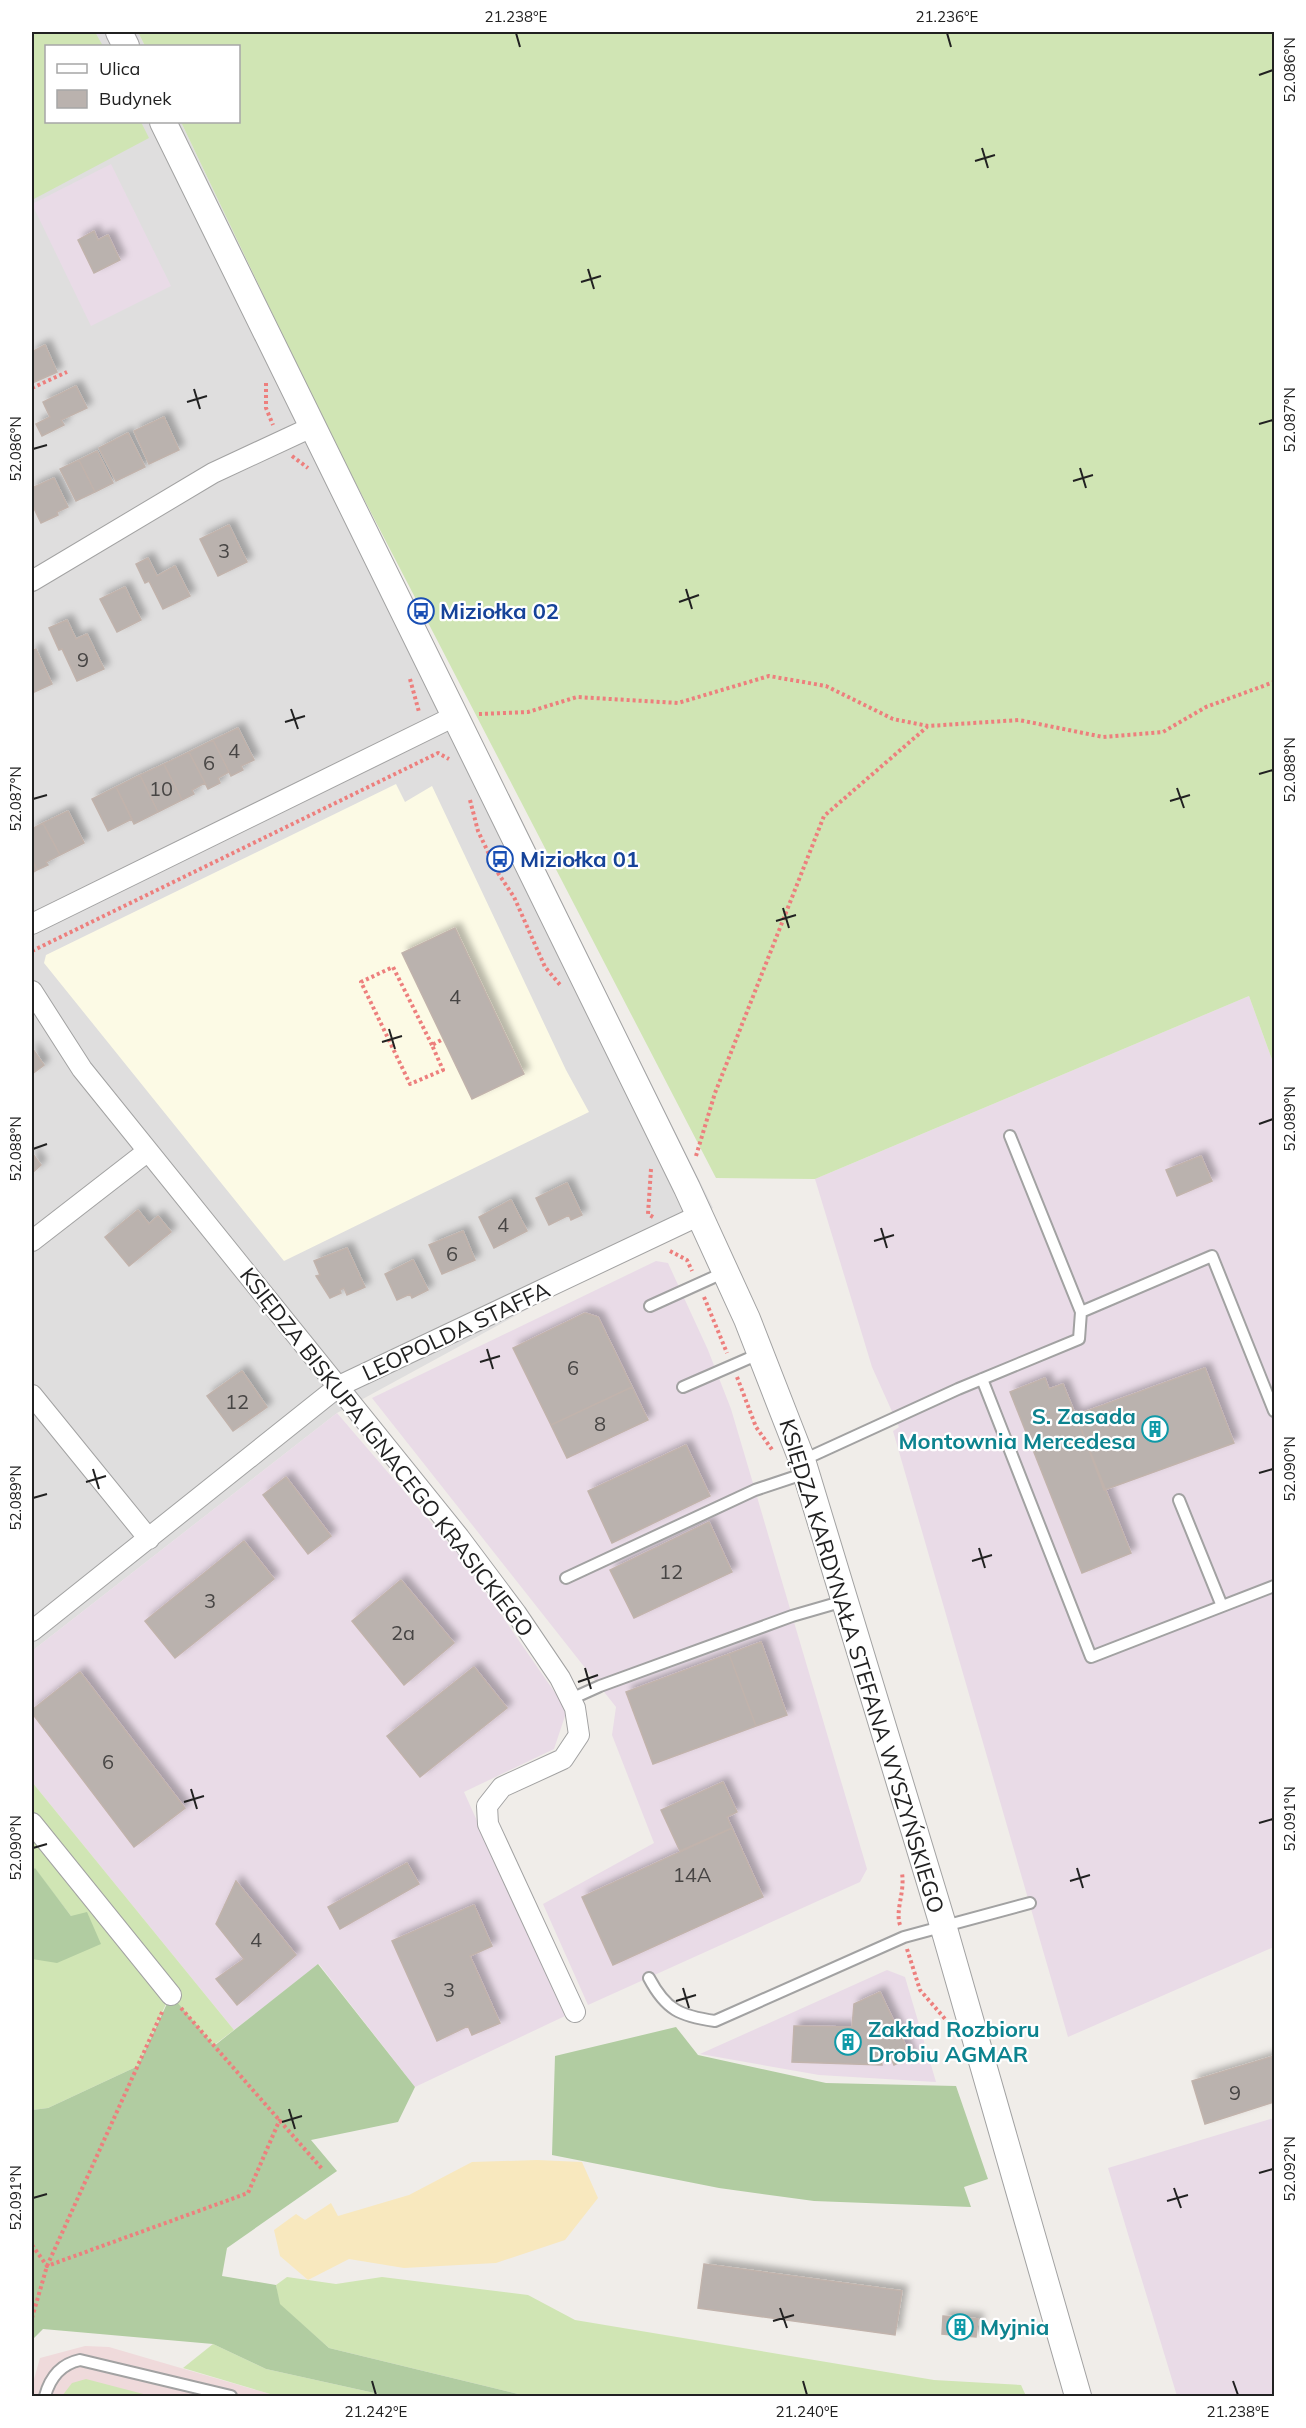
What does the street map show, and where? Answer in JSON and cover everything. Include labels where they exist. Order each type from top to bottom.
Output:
[{"type":"street","name":"KSIĘDZA KARDYNAŁA STEFANA WYSZYŃSKIEGO","points":[[163,123],[687,1188],[761,1353],[804,1467],[943,1925],[1078,2397]]},
{"type":"street","points":[[34,572],[213,473],[314,426]]},
{"type":"street","points":[[32,924],[455,716]]},
{"type":"street","name":"KSIĘDZA BISKUPA IGNACEGO KRASICKIEGO","points":[[32,991],[82,1069],[339,1386],[516,1612],[560,1678],[575,1708],[579,1735],[563,1759],[502,1787],[487,1806],[488,1824],[575,2012]]},
{"type":"street","points":[[32,1241],[148,1151]]},
{"type":"street","name":"LEOPOLDA STAFFA","points":[[32,1631],[339,1386],[700,1215]]},
{"type":"street","points":[[32,1395],[149,1539]]},
{"type":"street","points":[[32,1823],[171,1995]]},
{"type":"lane","points":[[566,1578],[804,1467],[982,1379],[1079,1339],[1081,1312],[1010,1136]]},
{"type":"lane","points":[[1081,1312],[1212,1256],[1275,1411]]},
{"type":"lane","points":[[650,1306],[726,1272]]},
{"type":"lane","points":[[683,1387],[761,1353]]},
{"type":"lane","points":[[982,1379],[1091,1657],[1275,1586]]},
{"type":"lane","points":[[1179,1500],[1222,1606]]},
{"type":"lane","points":[[571,1700],[600,1686],[792,1616],[844,1601]]},
{"type":"lane","points":[[649,1978],[658,1995],[671,2009],[690,2018],[715,2021],[904,1937],[1030,1903]]},
{"type":"lane","points":[[45,2397],[48,2386],[62,2368],[81,2360],[193,2392],[231,2397]]},
{"type":"path","points":[[32,388],[67,372]]},
{"type":"path","points":[[455,716],[528,712],[578,697],[678,702],[770,676],[826,686],[893,719],[928,726],[1019,720],[1103,737],[1163,732],[1206,707],[1275,682]]},
{"type":"path","points":[[687,1188],[715,1094],[824,816],[928,726]]},
{"type":"path","points":[[32,951],[438,753],[447,756],[453,764]]},
{"type":"path","points":[[467,791],[478,831],[498,873],[514,897],[545,967],[568,993]]},
{"type":"path","points":[[393,967],[432,1045],[443,1070],[410,1084],[361,982],[393,967]]},
{"type":"path","points":[[432,1045],[443,1039]]},
{"type":"path","points":[[652,1163],[648,1214],[653,1216]]},
{"type":"path","points":[[32,2318],[47,2266],[171,1995],[323,2170]]},
{"type":"path","points":[[47,2266],[248,2193],[280,2119]]},
{"type":"path","points":[[32,2245],[47,2266]]},
{"type":"shaded area","points":[[32,32],[138,32],[144,45],[45,45],[45,123],[181,123],[323,420],[713,1208],[337,1413],[32,1651]]},
{"type":"shaded area","points":[[111,164],[171,286],[91,326],[32,204]]},
{"type":"shaded area","points":[[396,784],[405,802],[432,786],[566,1070],[589,1112],[284,1261],[44,963],[46,955]]},
{"type":"shaded area","points":[[1249,996],[1274,1065],[1274,1947],[1068,2037],[893,1431],[899,1427],[872,1367],[815,1179]]},
{"type":"shaded area","points":[[656,1261],[668,1263],[708,1350],[731,1409],[867,1869],[860,1882],[588,2005],[543,1904],[654,1843],[612,1735],[616,1707],[372,1398]]},
{"type":"shaded area","points":[[337,1413],[464,1561],[567,1710],[554,1749],[464,1792],[565,2016],[415,2087],[319,1964],[234,2030],[32,1782],[32,1651]]},
{"type":"shaded area","points":[[887,1970],[905,1977],[936,2082],[819,2075],[700,2054]]},
{"type":"shaded area","points":[[1274,2118],[1274,2396],[1177,2396],[1108,2168]]},
{"type":"shaded area","points":[[85,2346],[109,2347],[277,2396],[32,2396],[32,2386],[40,2358]]},
{"type":"green space","points":[[32,32],[95,32],[102,45],[45,45],[45,123],[142,123],[149,138],[32,200]]},
{"type":"green space","points":[[138,32],[1274,32],[1274,1065],[1249,996],[815,1179],[716,1178],[323,420],[181,123],[240,123],[240,45],[144,45]]},
{"type":"green space","points":[[32,1782],[234,2030],[213,2046],[170,1995],[138,2066],[48,2108],[32,2110],[32,1959],[71,1916],[35,1869],[32,1871]]},
{"type":"green space","points":[[35,1868],[71,1916],[87,1912],[101,1944],[57,1963],[32,1959],[32,1871]]},
{"type":"green space","points":[[318,1964],[415,2087],[398,2122],[311,2140],[337,2171],[227,2248],[222,2276],[276,2285],[280,2304],[329,2348],[526,2396],[388,2396],[266,2369],[213,2344],[43,2329],[32,2340],[32,2110],[48,2108],[138,2066],[171,1995],[214,2046]]},
{"type":"green space","points":[[676,2027],[698,2055],[826,2083],[956,2086],[988,2179],[964,2187],[971,2207],[814,2201],[719,2188],[552,2155],[555,2056]]},
{"type":"green space","points":[[287,2277],[336,2284],[382,2277],[528,2295],[575,2320],[934,2380],[1021,2385],[1026,2396],[526,2396],[329,2348],[279,2304],[276,2285]]},
{"type":"green space","points":[[213,2344],[266,2369],[388,2396],[277,2396],[183,2368]]},
{"type":"green space","points":[[86,2379],[151,2396],[62,2396],[72,2383]]},
{"type":"sand","points":[[537,2160],[582,2162],[598,2198],[565,2240],[496,2263],[404,2268],[349,2259],[308,2280],[280,2256],[274,2230],[296,2214],[305,2220],[331,2203],[338,2216],[409,2195],[472,2162]]},
{"type":"building","points":[[94,231],[98,240],[108,235],[120,260],[94,273],[78,240]]},
{"type":"building","points":[[45,345],[57,372],[32,383],[32,352]]},
{"type":"building","points":[[76,386],[87,408],[61,420],[64,425],[42,436],[36,424],[50,417],[43,402]]},
{"type":"building","points":[[164,417],[179,450],[149,464],[134,431]]},
{"type":"building","points":[[128,433],[145,467],[116,481],[99,448]]},
{"type":"building","points":[[97,451],[113,483],[95,492],[79,460]]},
{"type":"building","points":[[79,460],[95,492],[76,501],[60,469]]},
{"type":"building","points":[[54,478],[68,507],[41,523],[32,504],[32,488]]},
{"type":"building","points":[[229,525],[247,562],[218,576],[200,539]]},
{"type":"building","points":[[148,558],[157,576],[175,566],[190,596],[163,609],[149,581],[145,583],[136,564]]},
{"type":"building","points":[[125,587],[141,620],[117,632],[100,599]]},
{"type":"building","points":[[67,620],[76,639],[87,634],[104,669],[77,681],[49,628]]},
{"type":"building","points":[[36,649],[52,684],[32,693],[32,651]]},
{"type":"building","points":[[238,728],[254,760],[241,766],[243,770],[231,776],[213,740]]},
{"type":"building","points":[[213,740],[229,772],[218,778],[220,783],[208,789],[189,752]]},
{"type":"building","points":[[189,752],[205,783],[192,790],[194,794],[182,800],[164,764]]},
{"type":"building","points":[[164,764],[182,800],[158,812],[140,775]]},
{"type":"building","points":[[140,775],[158,812],[134,824],[116,787]]},
{"type":"building","points":[[116,787],[132,819],[108,831],[92,799]]},
{"type":"building","points":[[68,811],[84,843],[60,855],[43,823]]},
{"type":"building","points":[[43,823],[60,855],[46,862],[48,865],[37,870],[32,859],[32,829]]},
{"type":"building","points":[[32,859],[37,870],[32,873]]},
{"type":"building","points":[[455,928],[524,1074],[472,1099],[402,953]]},
{"type":"building","points":[[32,1048],[44,1065],[32,1074]]},
{"type":"building","points":[[32,1153],[41,1165],[32,1173]]},
{"type":"building","points":[[1201,1156],[1212,1181],[1177,1196],[1166,1170]]},
{"type":"building","points":[[567,1183],[582,1215],[571,1220],[569,1215],[549,1225],[536,1198]]},
{"type":"building","points":[[511,1200],[527,1231],[494,1248],[479,1217]]},
{"type":"building","points":[[138,1210],[149,1224],[158,1216],[171,1232],[129,1266],[105,1237]]},
{"type":"building","points":[[463,1231],[475,1260],[442,1274],[429,1245]]},
{"type":"building","points":[[347,1248],[365,1287],[347,1295],[344,1288],[340,1290],[341,1293],[330,1298],[316,1276],[320,1275],[314,1261]]},
{"type":"building","points":[[413,1260],[428,1290],[412,1298],[410,1294],[397,1300],[385,1274]]},
{"type":"building","points":[[585,1313],[598,1317],[632,1387],[551,1425],[513,1348]]},
{"type":"building","name":"S. Zasada Montownia Mercedesa","points":[[1205,1368],[1234,1443],[1104,1490],[1076,1415]]},
{"type":"building","points":[[242,1371],[267,1407],[233,1431],[207,1396]]},
{"type":"building","points":[[1045,1378],[1049,1389],[1063,1384],[1131,1553],[1082,1573],[1010,1392]]},
{"type":"building","points":[[632,1387],[648,1420],[567,1458],[551,1425]]},
{"type":"building","points":[[686,1445],[710,1496],[612,1543],[588,1491]]},
{"type":"building","points":[[286,1477],[331,1536],[308,1554],[263,1495]]},
{"type":"building","points":[[709,1522],[732,1572],[634,1618],[610,1570]]},
{"type":"building","points":[[244,1541],[274,1579],[175,1658],[145,1621]]},
{"type":"building","points":[[401,1580],[454,1643],[404,1685],[352,1621]]},
{"type":"building","points":[[761,1642],[787,1715],[756,1726],[729,1654]]},
{"type":"building","points":[[729,1654],[756,1726],[653,1764],[626,1692]]},
{"type":"building","points":[[474,1667],[507,1708],[420,1777],[387,1736]]},
{"type":"building","points":[[80,1672],[185,1808],[134,1847],[32,1713],[32,1710]]},
{"type":"building","points":[[723,1782],[737,1812],[727,1817],[732,1828],[680,1851],[661,1810]]},
{"type":"building","points":[[732,1828],[763,1897],[613,1965],[582,1897]]},
{"type":"building","points":[[407,1863],[419,1884],[340,1929],[328,1907]]},
{"type":"building","points":[[236,1881],[296,1955],[237,2005],[216,1979],[244,1959],[216,1924]]},
{"type":"building","points":[[474,1905],[492,1946],[470,1956],[500,2023],[472,2035],[468,2026],[437,2041],[392,1941]]},
{"type":"building","name":"Zakład Rozbioru Drobiu AGMAR","points":[[880,1992],[911,2057],[894,2065],[891,2058],[881,2058],[882,2065],[792,2062],[794,2026],[852,2027],[854,2004]]},
{"type":"building","points":[[1274,2056],[1274,2102],[1205,2124],[1192,2081]]},
{"type":"building","points":[[704,2264],[902,2291],[895,2335],[698,2308]]},
{"type":"building","name":"Myjnia","points":[[943,2316],[978,2319],[976,2337],[942,2334]]},
{"type":"place","name":"Miziołka 02","points":[[421,611]]},
{"type":"place","name":"Miziołka 01","points":[[500,859]]},
{"type":"place","name":"S. Zasada Montownia Mercedesa","points":[[1155,1429]]},
{"type":"place","name":"Zakład Rozbioru Drobiu AGMAR","points":[[848,2042]]},
{"type":"place","name":"Myjnia","points":[[960,2327]]}]
